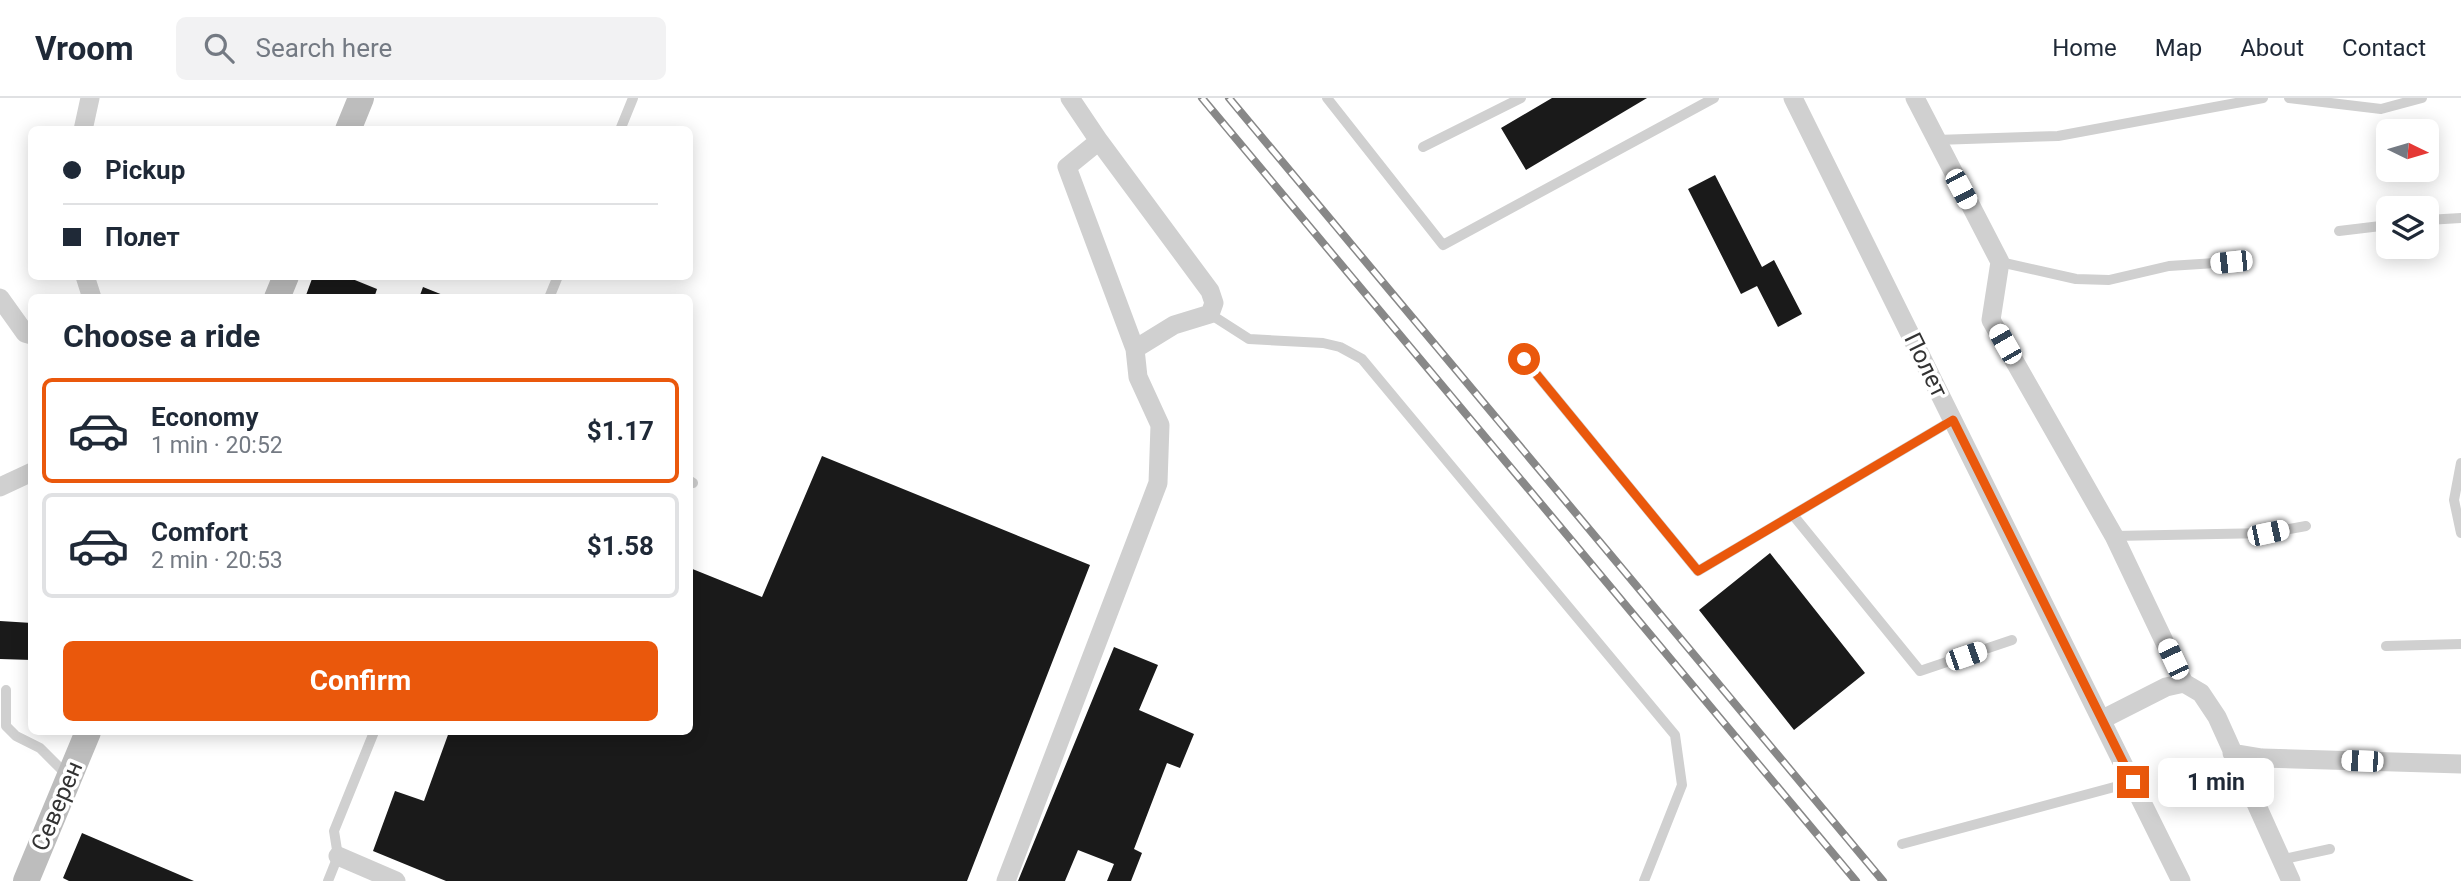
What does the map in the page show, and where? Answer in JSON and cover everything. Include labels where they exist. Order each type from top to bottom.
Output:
[{"type":"main road","points":[[350,126],[361,98]]},
{"type":"main road","name":"Северен","points":[[26,881],[87,735]]},
{"type":"street","points":[[84,126],[90,98]]},
{"type":"street","points":[[1070,98],[1210,292],[1214,303],[1210,314],[1174,325],[1135,349]]},
{"type":"street","name":"Полет","points":[[1793,98],[2181,881]]},
{"type":"street","points":[[1915,98],[2000,262],[1991,320],[2114,536],[2184,683],[2201,693],[2217,717],[2291,881]]},
{"type":"street","points":[[1006,881],[1158,484],[1160,425],[1138,377],[1135,349],[1068,167],[1099,141]]},
{"type":"street","points":[[0,298],[28,334]]},
{"type":"street","points":[[0,487],[28,474]]},
{"type":"street","points":[[2101,720],[2166,687],[2184,683]]},
{"type":"street","points":[[2232,752],[2262,758],[2461,764]]},
{"type":"street","points":[[338,856],[396,881]]},
{"type":"lane","points":[[622,126],[633,98]]},
{"type":"lane","points":[[1327,98],[1443,244],[1714,98]]},
{"type":"lane","points":[[1423,147],[1521,98]]},
{"type":"lane","points":[[1935,140],[2058,135],[2263,98]]},
{"type":"lane","points":[[2288,98],[2381,109],[2422,98]]},
{"type":"lane","points":[[2439,219],[2461,218]]},
{"type":"lane","points":[[2339,231],[2376,227]]},
{"type":"lane","points":[[2000,262],[2076,279],[2109,280],[2169,266],[2231,262]]},
{"type":"lane","points":[[1210,314],[1249,339],[1323,343],[1340,347],[1362,359],[1675,735],[1682,786],[1644,881]]},
{"type":"lane","points":[[1524,359],[1698,571],[1953,420]]},
{"type":"lane","points":[[2461,463],[2454,500],[2461,533]]},
{"type":"lane","points":[[1793,515],[1920,671],[2012,640]]},
{"type":"lane","points":[[2114,536],[2268,533],[2306,526]]},
{"type":"lane","points":[[2386,646],[2461,644]]},
{"type":"lane","points":[[6,690],[6,726],[16,736],[40,748],[69,776]]},
{"type":"lane","points":[[328,881],[338,856],[334,831],[373,735]]},
{"type":"lane","points":[[1902,844],[2133,782]]},
{"type":"lane","points":[[2280,860],[2330,849]]},
{"type":"building","points":[[1552,98],[1647,98],[1526,170],[1501,128]]},
{"type":"building","points":[[1715,175],[1762,267],[1774,260],[1802,314],[1778,327],[1757,286],[1741,294],[1688,189]]},
{"type":"building","points":[[312,280],[355,280],[377,289],[375,294],[306,294]]},
{"type":"building","points":[[423,287],[440,294],[420,294]]},
{"type":"building","points":[[822,456],[1090,565],[967,881],[446,881],[373,851],[395,791],[424,801],[448,735],[693,735],[693,569],[762,597]]},
{"type":"building","points":[[1770,553],[1865,673],[1794,730],[1699,610]]},
{"type":"building","points":[[0,621],[28,623],[28,660],[0,659]]},
{"type":"building","points":[[1114,647],[1158,665],[1139,710],[1194,734],[1180,768],[1167,763],[1134,849],[1142,853],[1131,881],[1107,881],[1114,864],[1078,850],[1065,881],[1018,881]]},
{"type":"building","points":[[82,833],[194,881],[69,881],[63,878]]},
{"type":"railway","points":[[1202,98],[1856,881]]},
{"type":"railway","points":[[1229,98],[1883,881]]},
{"type":"route","points":[[1524,359],[1698,571],[1953,420],[2133,782]]}]
